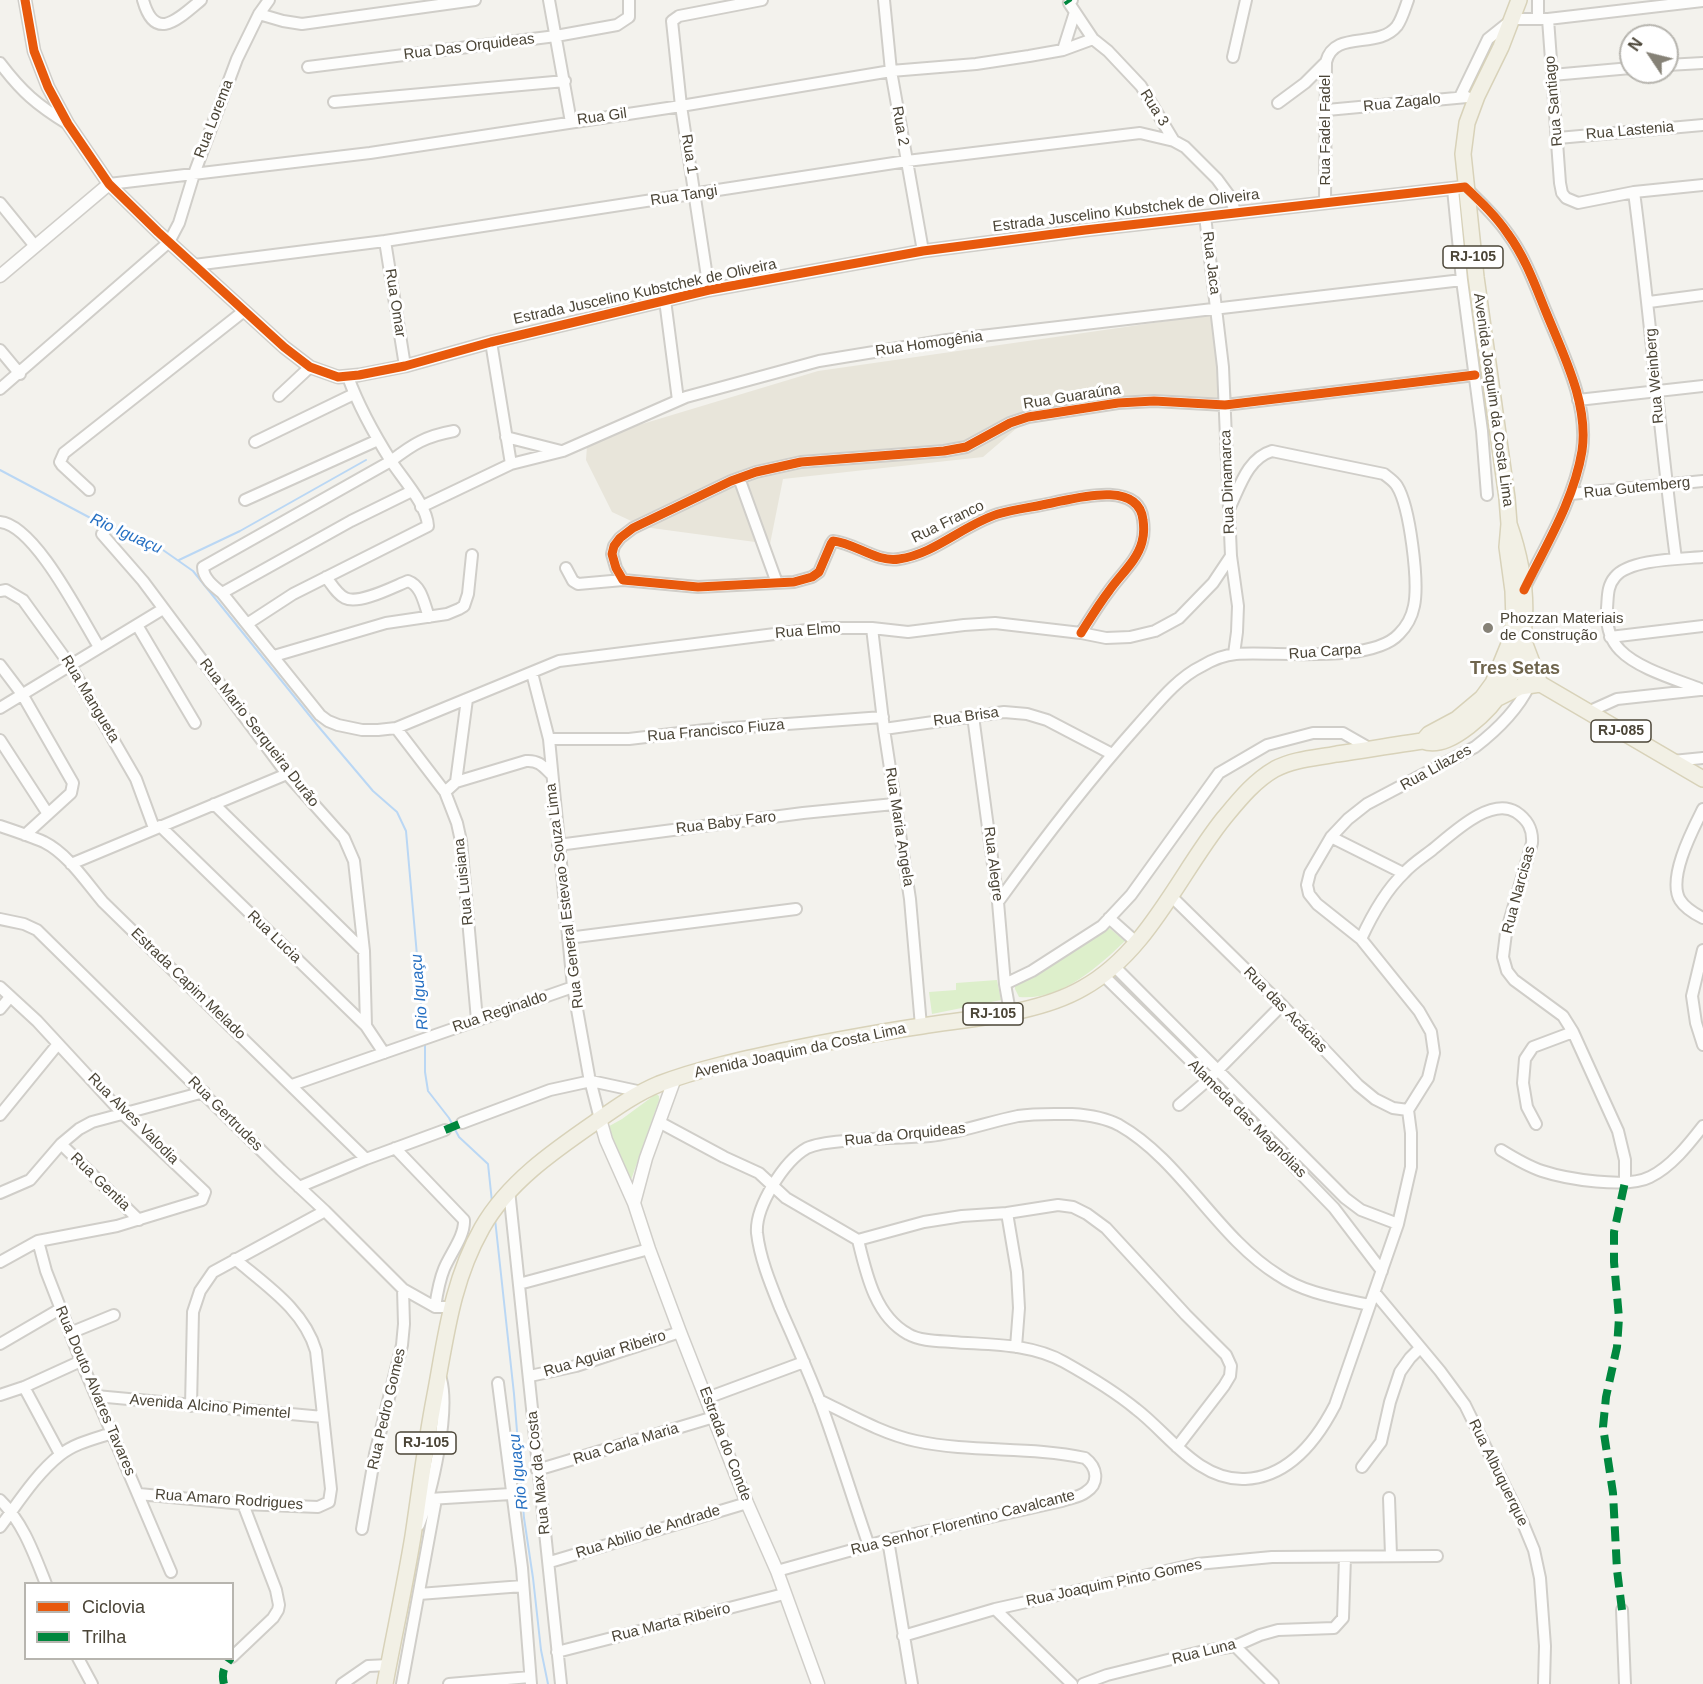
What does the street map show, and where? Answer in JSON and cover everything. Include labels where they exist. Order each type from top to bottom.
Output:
[{"type":"main road","name":"Avenida Joaquim da Costa Lima","points":[[385,1684],[413,1535],[425,1445],[439,1373],[443,1307],[481,1228],[501,1200],[568,1141],[642,1092],[675,1078],[713,1066],[817,1044],[1010,1012],[1045,1004],[1072,993],[1109,971],[1136,942],[1171,896],[1205,842],[1244,794],[1275,769],[1296,761],[1423,741],[1429,734],[1457,719],[1482,698],[1496,690],[1525,616],[1524,590],[1521,561],[1509,524],[1476,277],[1459,188],[1467,123],[1477,96],[1502,47],[1519,0]]},
{"type":"main road","name":"Avenida Joaquim da Costa Lima","points":[[1509,524],[1508,565],[1513,591],[1516,641]]},
{"type":"main road","points":[[1496,690],[1515,669],[1516,641]]},
{"type":"main road","points":[[1496,690],[1509,691],[1534,685],[1516,641]]},
{"type":"main road","name":"RJ-085","points":[[1515,669],[1534,685],[1588,712],[1703,779]]},
{"type":"street","name":"Estrada Juscelino Kubstchek de Oliveira","points":[[25,0],[29,31],[39,67],[68,124],[109,184],[284,347],[310,366],[338,378],[405,366],[490,342],[709,290],[923,251],[1205,216],[1459,188]]},
{"type":"street","points":[[143,0],[150,19],[159,25],[174,22],[201,0]]},
{"type":"street","name":"Rua Lorema","points":[[170,242],[179,223],[194,174],[237,59],[259,14],[269,0]]},
{"type":"street","points":[[259,14],[302,24],[475,0]]},
{"type":"street","points":[[549,0],[571,122]]},
{"type":"street","name":"Rua Das Orquideas","points":[[308,67],[556,36],[617,25],[627,19],[630,12],[629,0]]},
{"type":"street","name":"Rua 1","points":[[709,290],[681,106],[672,25],[675,18],[679,16],[762,0]]},
{"type":"street","name":"Rua 2","points":[[884,0],[891,71],[923,251]]},
{"type":"street","points":[[1233,57],[1246,0]]},
{"type":"street","name":"Rua Fadel Fadel","points":[[1325,203],[1326,62],[1328,54],[1336,46],[1374,39],[1389,32],[1397,26],[1408,0]]},
{"type":"street","name":"Rua Santiago","points":[[1538,0],[1552,75],[1562,193],[1566,198],[1578,202],[1634,192]]},
{"type":"street","points":[[1460,97],[1488,39],[1513,19],[1543,19],[1703,1]]},
{"type":"street","points":[[1063,50],[1072,5]]},
{"type":"street","name":"Rua 3","points":[[1072,5],[1093,39],[1108,51],[1141,86],[1174,141],[1185,147],[1217,179],[1228,194],[1236,213]]},
{"type":"street","name":"Rua Gil","points":[[109,184],[370,153],[681,106],[891,71],[976,64],[1063,50],[1093,39]]},
{"type":"street","points":[[1278,103],[1305,83],[1326,62]]},
{"type":"street","points":[[0,63],[28,97],[68,124]]},
{"type":"street","points":[[1679,65],[1703,63]]},
{"type":"street","points":[[1552,75],[1619,69]]},
{"type":"street","points":[[334,102],[565,81]]},
{"type":"street","name":"Rua Zagalo","points":[[1327,110],[1477,96]]},
{"type":"street","name":"Rua Lastenia","points":[[1558,138],[1703,124]]},
{"type":"street","name":"Rua Tangi","points":[[194,265],[385,241],[907,161],[1140,133],[1174,141]]},
{"type":"street","points":[[93,197],[99,170]]},
{"type":"street","points":[[0,276],[109,184]]},
{"type":"street","points":[[1634,192],[1703,185]]},
{"type":"street","points":[[1459,188],[1462,280],[1482,431],[1487,495]]},
{"type":"street","points":[[1459,188],[1489,210],[1509,234],[1527,266],[1564,357],[1578,400],[1582,422],[1583,448],[1570,494],[1524,590]]},
{"type":"street","name":"Rua Weinberg","points":[[1634,192],[1676,559]]},
{"type":"street","points":[[0,203],[35,246]]},
{"type":"street","name":"Rua Jaca","points":[[1205,216],[1217,310]]},
{"type":"street","name":"Rua Omar","points":[[385,241],[405,366]]},
{"type":"street","points":[[0,389],[170,242]]},
{"type":"street","name":"Rua Homogênia","points":[[421,507],[511,464],[563,451],[678,400],[819,361],[947,340],[1462,280]]},
{"type":"street","points":[[1648,302],[1703,295]]},
{"type":"street","points":[[665,300],[678,400]]},
{"type":"street","name":"Rua Dinamarca","points":[[1217,310],[1225,405],[1231,556],[1238,606],[1234,654]]},
{"type":"street","points":[[89,490],[62,465],[60,462],[64,453],[244,311]]},
{"type":"street","points":[[490,342],[511,464]]},
{"type":"street","points":[[0,350],[20,374]]},
{"type":"street","points":[[279,396],[310,366]]},
{"type":"street","name":"Rua Guaraúna","points":[[623,580],[612,554],[620,538],[633,528],[756,472],[801,462],[944,451],[966,447],[1010,423],[1028,417],[1118,403],[1154,401],[1225,405],[1475,375]]},
{"type":"street","points":[[247,624],[293,594],[426,528],[428,523],[421,507],[378,440],[354,394],[348,377]]},
{"type":"street","points":[[1578,400],[1703,386]]},
{"type":"street","points":[[255,442],[354,394]]},
{"type":"street","points":[[1482,431],[1497,426]]},
{"type":"street","points":[[391,461],[424,438],[454,431]]},
{"type":"street","points":[[506,437],[563,451]]},
{"type":"street","points":[[245,500],[378,440]]},
{"type":"street","name":"Rua Carpa","points":[[998,902],[1112,754],[1150,711],[1200,666],[1234,654],[1332,653],[1369,649],[1388,643],[1399,634],[1410,618],[1415,606],[1416,574],[1404,501],[1398,488],[1384,474],[1272,451],[1258,457],[1252,464],[1230,507]]},
{"type":"street","name":"Rua Elmo","points":[[391,461],[204,564],[202,570],[206,578],[222,593],[274,656],[309,703],[328,721],[362,730],[396,728],[547,665],[572,659],[823,628],[872,628],[908,632],[964,624],[995,623],[1106,638],[1130,638],[1155,631],[1179,618],[1213,583],[1231,556]]},
{"type":"street","points":[[739,478],[777,583]]},
{"type":"street","name":"Rua Gutemberg","points":[[1570,494],[1703,481]]},
{"type":"street","points":[[222,593],[351,521],[412,491]]},
{"type":"street","name":"Rua Franco","points":[[566,568],[573,581],[578,584],[623,580],[698,588],[777,583],[812,577],[819,572],[833,541],[862,549],[882,558],[896,560],[932,548],[998,514],[1085,496],[1108,494],[1131,499],[1143,515],[1142,542],[1134,560],[1109,591],[1081,633]]},
{"type":"street","points":[[0,522],[12,524],[44,558],[99,647]]},
{"type":"street","name":"Rua Mario Serqueira Durão","points":[[102,534],[136,573],[287,774],[344,838],[354,861],[364,951],[366,1026]]},
{"type":"street","points":[[274,656],[386,622],[447,614],[464,606],[468,594],[472,555]]},
{"type":"street","points":[[1703,557],[1642,564],[1625,569],[1615,577],[1608,590],[1606,621],[1610,637],[1632,660],[1703,690]]},
{"type":"street","points":[[326,577],[338,593],[352,600],[362,599],[408,582],[413,583],[419,591],[429,617]]},
{"type":"street","points":[[1213,583],[1235,589]]},
{"type":"street","name":"Rua Mangueta","points":[[0,591],[6,590],[23,600],[70,664],[128,763],[157,827]]},
{"type":"street","points":[[0,708],[163,609]]},
{"type":"street","points":[[136,625],[195,723]]},
{"type":"street","points":[[1610,637],[1703,626]]},
{"type":"street","name":"Rua Maria Angela","points":[[872,628],[894,804],[910,898],[921,1026]]},
{"type":"street","points":[[0,665],[22,694],[73,783],[71,793],[25,835]]},
{"type":"street","name":"Rua General Estevao Souza Lima","points":[[532,673],[549,739],[573,987],[600,1119]]},
{"type":"street","name":"Rua Lilazes","points":[[1361,939],[1317,904],[1307,885],[1310,873],[1331,837],[1367,804],[1455,759],[1484,740],[1514,711],[1534,685]]},
{"type":"street","points":[[1588,712],[1617,699],[1703,690]]},
{"type":"street","points":[[456,782],[467,699]]},
{"type":"street","name":"Rua Brisa","points":[[884,729],[1004,712],[1027,714],[1047,720],[1112,754]]},
{"type":"street","name":"Rua Alegre","points":[[974,716],[1010,1012]]},
{"type":"street","name":"Rua Francisco Fiuza","points":[[549,739],[629,739],[705,730],[883,717]]},
{"type":"street","name":"Rua Luisiana","points":[[396,728],[445,792],[457,823],[461,841],[477,1020]]},
{"type":"street","points":[[1005,984],[1032,971],[1079,942],[1109,918],[1131,895],[1218,773],[1267,745],[1313,733],[1343,733],[1371,749]]},
{"type":"street","points":[[0,740],[48,814]]},
{"type":"street","points":[[1673,761],[1703,758]]},
{"type":"street","points":[[445,792],[456,782],[526,761],[534,760],[551,774]]},
{"type":"street","points":[[70,864],[287,774]]},
{"type":"street","points":[[214,804],[364,951]]},
{"type":"street","name":"Rua Baby Faro","points":[[558,845],[803,813],[894,804]]},
{"type":"street","name":"Rua Narcisas","points":[[1361,939],[1378,907],[1403,873],[1466,822],[1488,811],[1502,808],[1512,810],[1523,817],[1531,828],[1532,843],[1506,933],[1503,957],[1507,971],[1514,980],[1563,1016],[1573,1032],[1618,1131],[1624,1160],[1625,1182]]},
{"type":"street","points":[[1703,808],[1678,870],[1677,889],[1680,900],[1703,918]]},
{"type":"street","name":"Estrada Capim Melado","points":[[0,826],[45,843],[70,864],[103,902],[366,1159]]},
{"type":"street","name":"Rua Lucia","points":[[157,827],[366,1026],[384,1053]]},
{"type":"street","points":[[1331,837],[1403,873]]},
{"type":"street","name":"Rua das Acácias","points":[[1171,896],[1282,1005],[1358,1085],[1375,1099],[1393,1108],[1408,1110]]},
{"type":"street","points":[[568,938],[796,909]]},
{"type":"street","points":[[1109,918],[1136,942]]},
{"type":"street","name":"Rua Gertrudes","points":[[0,919],[24,924],[37,930],[403,1289],[443,1307]]},
{"type":"street","points":[[659,1122],[759,1173],[786,1198],[858,1240],[869,1281],[886,1315],[909,1335],[1042,1352],[1061,1360],[1137,1409],[1177,1446],[1210,1470],[1225,1476],[1244,1479],[1267,1475],[1308,1448],[1323,1429],[1335,1405],[1398,1224],[1411,1167],[1408,1110],[1428,1078],[1434,1053],[1431,1032],[1419,1011],[1361,939]]},
{"type":"street","points":[[1703,950],[1692,996],[1693,1011],[1703,1045]]},
{"type":"street","name":"Alameda das Magnólias","points":[[1109,971],[1218,1070],[1353,1205],[1371,1215],[1398,1224]]},
{"type":"street","name":"Alameda das Magnólias","points":[[1109,971],[1209,1079],[1334,1208],[1382,1271]]},
{"type":"street","name":"Rua Alves Valodia","points":[[0,987],[58,1044],[123,1114],[204,1189],[205,1196],[202,1200],[139,1220]]},
{"type":"street","name":"Rua Reginaldo","points":[[292,1085],[573,987]]},
{"type":"street","points":[[0,1009],[9,997]]},
{"type":"street","points":[[1179,1105],[1209,1079],[1282,1005]]},
{"type":"street","points":[[1536,1124],[1527,1107],[1523,1083],[1525,1059],[1533,1047],[1573,1032]]},
{"type":"street","points":[[0,1115],[58,1044]]},
{"type":"street","points":[[634,1203],[643,1166],[675,1078]]},
{"type":"street","points":[[462,1123],[550,1090],[591,1081],[642,1092]]},
{"type":"street","points":[[0,1193],[30,1180],[61,1144],[79,1129],[92,1122],[204,1092]]},
{"type":"street","name":"Rua da Orquideas","points":[[869,1546],[819,1400],[774,1291],[759,1245],[757,1231],[759,1213],[773,1186],[796,1156],[809,1147],[828,1143],[962,1131],[1022,1116],[1055,1114],[1104,1118],[1126,1130],[1163,1161],[1228,1232],[1252,1256],[1276,1275],[1307,1289],[1369,1305]]},
{"type":"street","name":"Estrada do Conde","points":[[600,1119],[606,1140],[634,1203],[680,1332],[747,1503],[777,1571],[803,1640],[815,1683]]},
{"type":"street","points":[[1501,1150],[1525,1165],[1543,1172],[1605,1183],[1625,1182],[1651,1177],[1673,1160],[1703,1126]]},
{"type":"street","points":[[299,1187],[445,1130]]},
{"type":"street","points":[[1270,1141],[1279,1132]]},
{"type":"street","name":"Rua Gentia","points":[[61,1144],[139,1220]]},
{"type":"street","points":[[395,1148],[464,1220],[464,1229],[443,1269],[437,1289],[443,1307]]},
{"type":"street","name":"Rua Max da Costa","points":[[501,1200],[513,1237],[519,1284],[530,1376],[537,1470],[550,1562],[561,1684]]},
{"type":"street","points":[[858,1240],[924,1222],[962,1216],[1007,1213],[1058,1204],[1073,1207],[1087,1214],[1106,1228],[1186,1315],[1226,1354],[1231,1366],[1230,1376],[1177,1446]]},
{"type":"street","points":[[191,1406],[193,1312],[200,1291],[213,1272],[325,1211]]},
{"type":"street","points":[[1007,1213],[1017,1272],[1019,1308],[1016,1347]]},
{"type":"street","points":[[0,1262],[38,1241],[139,1220]]},
{"type":"street","name":"Rua Douto Alvares Tavares","points":[[38,1241],[60,1309],[171,1572]]},
{"type":"street","points":[[519,1284],[649,1249]]},
{"type":"street","name":"Rua Amaro Rodrigues","points":[[139,1494],[243,1504],[318,1507],[329,1502],[331,1489],[316,1351],[306,1325],[288,1304],[235,1259]]},
{"type":"street","name":"Rua Pedro Gomes","points":[[362,1528],[375,1454],[402,1345],[403,1289]]},
{"type":"street","name":"Rua Albuquerque","points":[[1375,1293],[1440,1371],[1465,1405],[1534,1550],[1540,1578],[1545,1646],[1544,1684]]},
{"type":"street","points":[[0,1344],[60,1309]]},
{"type":"street","points":[[70,1333],[114,1315]]},
{"type":"street","name":"Rua Aguiar Ribeiro","points":[[530,1376],[576,1366],[680,1332]]},
{"type":"street","points":[[1362,1467],[1381,1442],[1400,1372],[1420,1348]]},
{"type":"street","points":[[0,1395],[24,1387],[81,1361]]},
{"type":"street","points":[[707,1398],[804,1362]]},
{"type":"street","points":[[402,1684],[419,1594],[433,1499],[444,1395],[439,1373]]},
{"type":"street","name":"Rua Max da Costa","points":[[498,1383],[523,1586],[531,1680]]},
{"type":"street","points":[[24,1387],[60,1454]]},
{"type":"street","name":"Avenida Alcino Pimentel","points":[[96,1396],[323,1417]]},
{"type":"street","name":"Rua Senhor Florentino Cavalcante","points":[[777,1571],[888,1540],[1079,1496],[1093,1485],[1096,1478],[1095,1469],[1085,1458],[915,1441],[884,1431],[819,1400]]},
{"type":"street","name":"Rua Carla Maria","points":[[537,1470],[714,1417]]},
{"type":"street","points":[[0,1527],[60,1454],[112,1433]]},
{"type":"street","points":[[433,1499],[511,1494]]},
{"type":"street","points":[[1389,1498],[1391,1555]]},
{"type":"street","points":[[413,1535],[433,1499]]},
{"type":"street","points":[[0,1500],[12,1511],[21,1526],[45,1582]]},
{"type":"street","name":"Rua Abilio de Andrade","points":[[550,1562],[747,1503]]},
{"type":"street","points":[[234,1655],[273,1618],[279,1605],[276,1590],[243,1504]]},
{"type":"street","points":[[888,1540],[912,1684]]},
{"type":"street","name":"Rua Joaquim Pinto Gomes","points":[[903,1636],[994,1609],[1197,1564],[1272,1557],[1437,1556]]},
{"type":"street","name":"Rua Luna","points":[[1083,1684],[1107,1675],[1200,1652],[1235,1646],[1278,1630],[1334,1628],[1343,1618],[1346,1557]]},
{"type":"street","points":[[419,1594],[523,1586]]},
{"type":"street","name":"Rua Marta Ribeiro","points":[[557,1652],[784,1594]]},
{"type":"street","points":[[994,1609],[1072,1684]]},
{"type":"street","points":[[1622,1610],[1625,1684]]},
{"type":"street","points":[[1235,1646],[1273,1684]]},
{"type":"street","points":[[79,1660],[92,1684]]},
{"type":"street","points":[[342,1684],[368,1665],[388,1665]]},
{"type":"street","points":[[449,1684],[531,1680]]},
{"type":"shaded area","points":[[1223,313],[1232,399],[1071,408],[1032,415],[983,457],[783,479],[770,544],[644,527],[612,512],[586,460],[587,446],[599,437],[818,371]]},
{"type":"green space","points":[[1108,927],[1125,941],[1090,972],[1049,994],[1019,997],[1015,983]]},
{"type":"green space","points":[[997,980],[1001,1000],[932,1014],[929,992],[956,990],[956,983]]},
{"type":"green space","points":[[656,1094],[659,1100],[631,1180],[624,1177],[604,1129]]},
{"type":"waterway","points":[[179,560],[240,531],[366,460]]},
{"type":"waterway","name":"Rio Iguaçu","points":[[0,470],[98,522],[153,543],[193,571],[373,791],[397,812],[406,831],[424,1035]]},
{"type":"waterway","name":"Rio Iguaçu","points":[[425,1041],[425,1072],[428,1091],[449,1118],[459,1137],[488,1164],[492,1202]]},
{"type":"waterway","name":"Rio Iguaçu","points":[[495,1219],[514,1394],[524,1518],[541,1650],[548,1684]]},
{"type":"marked path","points":[[445,1130],[462,1123]]},
{"type":"marked path","points":[[1622,1610],[1617,1570],[1613,1493],[1603,1427],[1606,1397],[1617,1347],[1619,1318],[1614,1232],[1625,1182]]},
{"type":"marked path","points":[[224,1684],[224,1670],[230,1660]]},
{"type":"cycle path","points":[[25,0],[34,51],[48,87],[68,124],[109,184],[284,347],[310,367],[338,377],[405,366],[491,342],[709,290],[923,251],[1085,230],[1465,187],[1498,221],[1525,262],[1567,362],[1582,415],[1582,451],[1573,487],[1524,590]]},
{"type":"cycle path","points":[[1081,633],[1105,596],[1132,562],[1142,542],[1143,523],[1139,508],[1130,500],[1119,496],[1076,498],[998,514],[925,551],[899,559],[874,556],[850,545],[833,541],[819,572],[812,577],[794,582],[698,587],[623,580],[612,554],[620,538],[633,528],[731,481],[756,472],[801,462],[944,451],[966,447],[1010,423],[1028,417],[1118,403],[1154,401],[1225,405],[1475,375]]},
{"type":"place","name":"Phozzan Materiais de Construção","points":[[1488,628]]},
{"type":"district","name":"Tres Setas","points":[[1515,669]]}]
